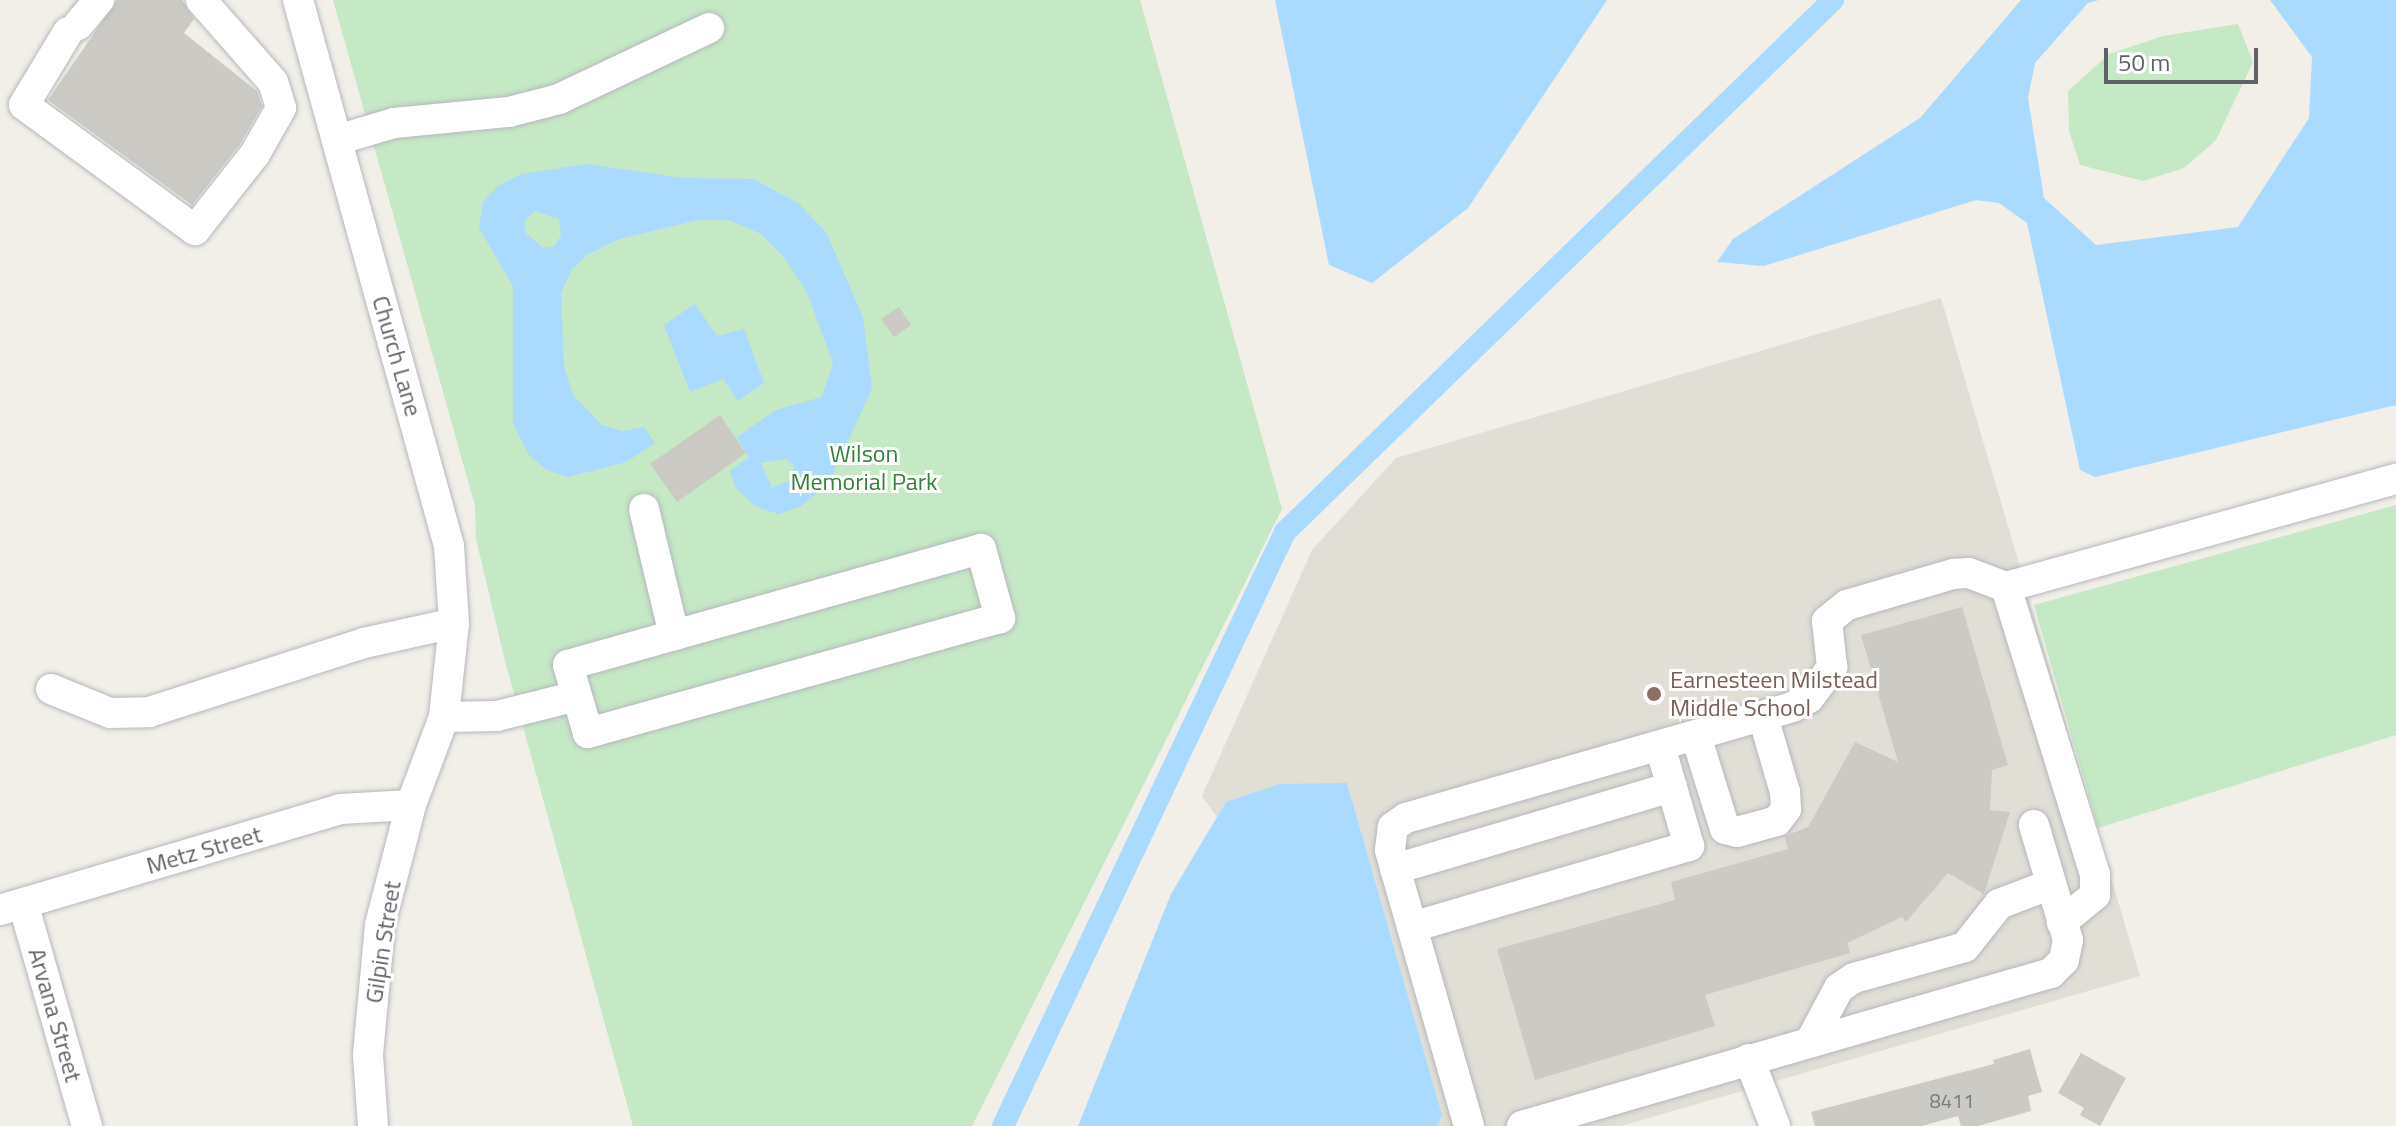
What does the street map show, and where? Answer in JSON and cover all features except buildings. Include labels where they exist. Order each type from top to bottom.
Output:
[{"type":"street","points":[[99,0],[73,29],[24,105],[195,230],[255,154],[281,108],[273,82],[201,0]]},
{"type":"street","name":"Church Lane","points":[[298,0],[449,546],[454,623],[444,717]]},
{"type":"street","points":[[337,140],[394,123],[509,112],[559,99],[709,28]]},
{"type":"street","points":[[1469,1126],[1395,869],[1390,837],[1393,827],[1406,818],[1763,717],[1809,698],[1832,667],[1827,621],[1847,605],[1953,574],[1969,573],[2006,587],[2396,479]]},
{"type":"street","points":[[644,509],[674,635]]},
{"type":"street","points":[[981,549],[1000,618],[588,733],[568,665],[674,635],[981,549]]},
{"type":"street","points":[[2006,587],[2095,874],[2095,895],[2062,922]]},
{"type":"street","points":[[51,689],[110,713],[149,712],[364,643],[454,623]]},
{"type":"street","points":[[444,717],[497,716],[577,696]]},
{"type":"street","name":"Gilpin Street","points":[[373,1126],[368,1055],[380,925],[411,805],[444,717]]},
{"type":"street","points":[[1696,736],[1725,829],[1737,832],[1777,821],[1786,809],[1785,792],[1763,717]]},
{"type":"street","points":[[1412,927],[1689,846],[1660,746]]},
{"type":"street","points":[[1395,869],[1672,787]]},
{"type":"street","name":"Metz Street","points":[[11,906],[340,809],[411,805]]},
{"type":"street","points":[[1522,1126],[2051,973],[2064,960],[2068,940],[2034,825]]},
{"type":"street","points":[[1810,1042],[1834,995],[1854,978],[1965,947],[1999,904],[2051,884]]},
{"type":"street","name":"Arvana Street","points":[[11,906],[87,1126]]},
{"type":"street","points":[[1749,1059],[1758,1090],[1775,1126]]},
{"type":"shaded area","name":"Earnesteen Milstead Middle School","points":[[1941,298],[2140,976],[1621,1126],[1437,1126],[1441,1114],[1347,783],[1226,802],[1217,817],[1202,796],[1312,550],[1396,458]]},
{"type":"green space","name":"Wilson Memorial Park","points":[[333,0],[1140,0],[1282,509],[972,1126],[633,1126],[505,661],[476,539],[475,506]]},
{"type":"green space","points":[[2238,24],[2253,62],[2216,140],[2184,168],[2143,181],[2080,165],[2069,131],[2068,91],[2109,54],[2163,36]]},
{"type":"green space","points":[[2396,505],[2396,735],[2098,828],[2034,605]]},
{"type":"water","points":[[1275,0],[1607,0],[1468,208],[1372,283],[1329,265]]},
{"type":"water","points":[[2021,0],[2099,0],[2088,3],[2035,63],[2028,98],[2044,198],[2096,245],[2238,227],[2309,118],[2312,57],[2270,0],[2396,0],[2396,405],[2095,477],[2080,470],[2027,223],[1999,203],[1976,200],[1764,266],[1717,262],[1733,239],[1920,118]]},
{"type":"water","points":[[586,164],[683,178],[753,179],[798,203],[826,232],[863,317],[872,389],[828,484],[800,507],[778,514],[755,506],[735,487],[730,471],[749,457],[737,437],[776,410],[822,397],[833,363],[807,292],[782,255],[761,234],[729,220],[698,220],[619,239],[587,255],[572,269],[561,293],[564,366],[573,395],[602,425],[623,431],[644,427],[655,443],[626,462],[568,477],[547,470],[529,455],[513,423],[513,286],[479,228],[483,202],[498,186],[522,174]],"holes":[[[535,211],[559,219],[561,235],[555,246],[543,248],[526,233],[524,222]],[[785,459],[794,465],[791,480],[772,488],[761,463]]]},
{"type":"water","points":[[695,304],[717,336],[744,329],[764,383],[738,401],[723,379],[690,392],[664,325]]},
{"type":"water","points":[[1347,783],[1442,1115],[1437,1126],[1078,1126],[1171,894],[1226,802],[1279,784]]},
{"type":"waterway","points":[[1003,1126],[1285,532],[1833,0]]},
{"type":"place","name":"Earnesteen Milstead Middle School","points":[[1654,694]]}]
